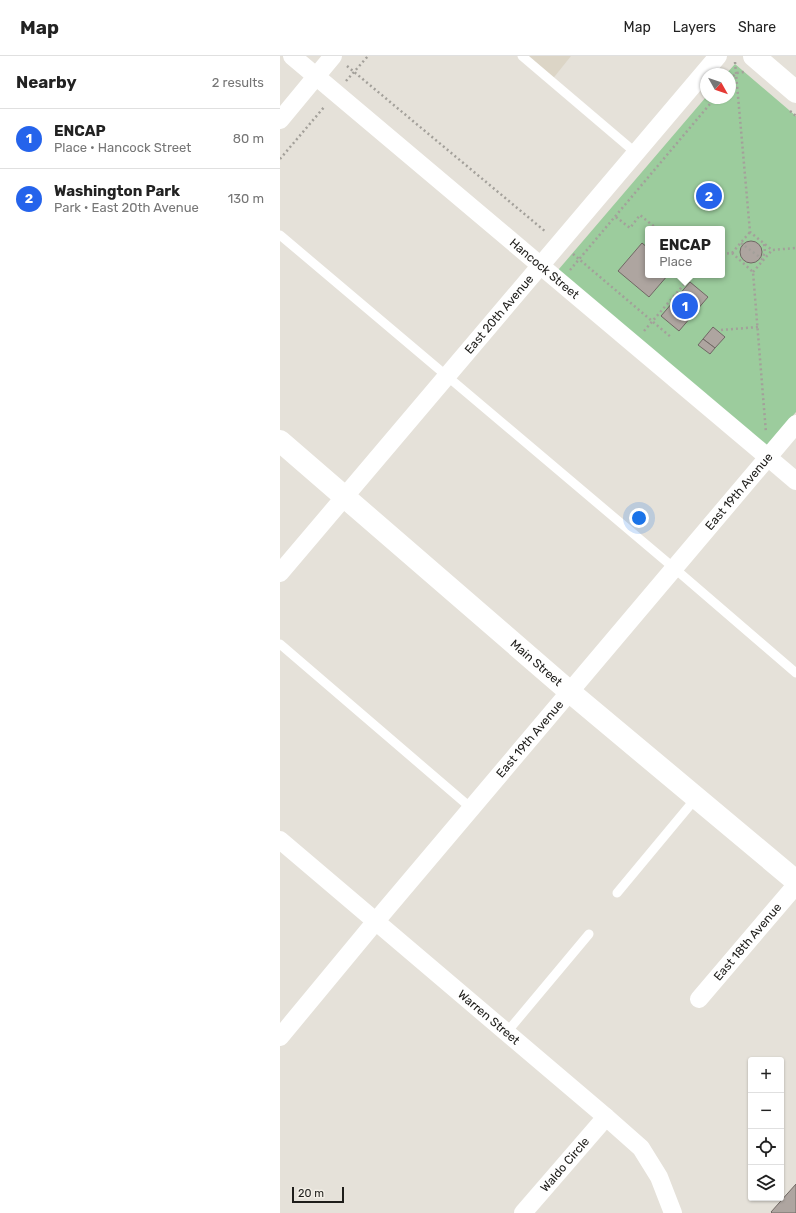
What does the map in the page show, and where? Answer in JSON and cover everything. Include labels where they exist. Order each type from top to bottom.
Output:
[{"type":"street","name":"Hancock Street","points":[[292,56],[796,481]]},
{"type":"street","name":"East 20th Avenue","points":[[280,573],[718,56]]},
{"type":"street","points":[[754,56],[796,92]]},
{"type":"street","points":[[280,120],[316,77],[339,60]]},
{"type":"street","name":"East 19th Avenue","points":[[280,1037],[471,808],[796,424]]},
{"type":"street","name":"Main Street","points":[[280,441],[570,692],[796,881]]},
{"type":"street","name":"Warren Street","points":[[280,840],[507,1032],[641,1148],[659,1177],[673,1213]]},
{"type":"street","name":"East 18th Avenue","points":[[699,998],[796,885]]},
{"type":"street","name":"Waldo Circle","points":[[523,1213],[538,1205],[606,1117]]},
{"type":"lane","points":[[522,56],[636,153]]},
{"type":"lane","points":[[280,235],[796,673]]},
{"type":"lane","points":[[280,644],[471,808]]},
{"type":"lane","points":[[617,893],[696,798]]},
{"type":"lane","points":[[507,1032],[589,934]]},
{"type":"path","points":[[734,56],[735,68]]},
{"type":"path","points":[[339,60],[672,338]]},
{"type":"path","points":[[725,254],[732,253],[750,232],[736,73]]},
{"type":"path","points":[[579,259],[710,104]]},
{"type":"path","points":[[616,216],[630,228],[640,215],[653,226]]},
{"type":"path","points":[[750,232],[772,250],[796,248]]},
{"type":"path","points":[[741,243],[762,259],[765,252],[764,244]]},
{"type":"path","points":[[753,272],[772,250]]},
{"type":"path","points":[[732,253],[753,272],[768,457]]},
{"type":"path","points":[[652,321],[689,278]]},
{"type":"path","points":[[721,330],[758,327]]},
{"type":"shaded area","points":[[522,56],[571,56],[551,81]]},
{"type":"green space","points":[[735,64],[796,116],[796,412],[762,452],[553,276],[700,104],[736,104],[736,68],[731,68]]},
{"type":"building","points":[[751,241],[759,244],[762,252],[759,260],[751,263],[743,260],[740,252],[743,244]]},
{"type":"building","points":[[642,243],[645,246],[645,278],[665,278],[649,297],[618,271]]},
{"type":"building","points":[[690,282],[708,297],[679,331],[661,316]]},
{"type":"building","points":[[713,327],[725,337],[715,348],[703,339]]},
{"type":"building","points":[[703,339],[715,348],[710,354],[698,345]]},
{"type":"building","points":[[796,1184],[796,1213],[772,1213],[771,1212],[781,1201],[784,1201],[784,1197]]},
{"type":"place","name":"Washington Park","points":[[709,196]]},
{"type":"place","name":"ENCAP","points":[[685,306]]}]
